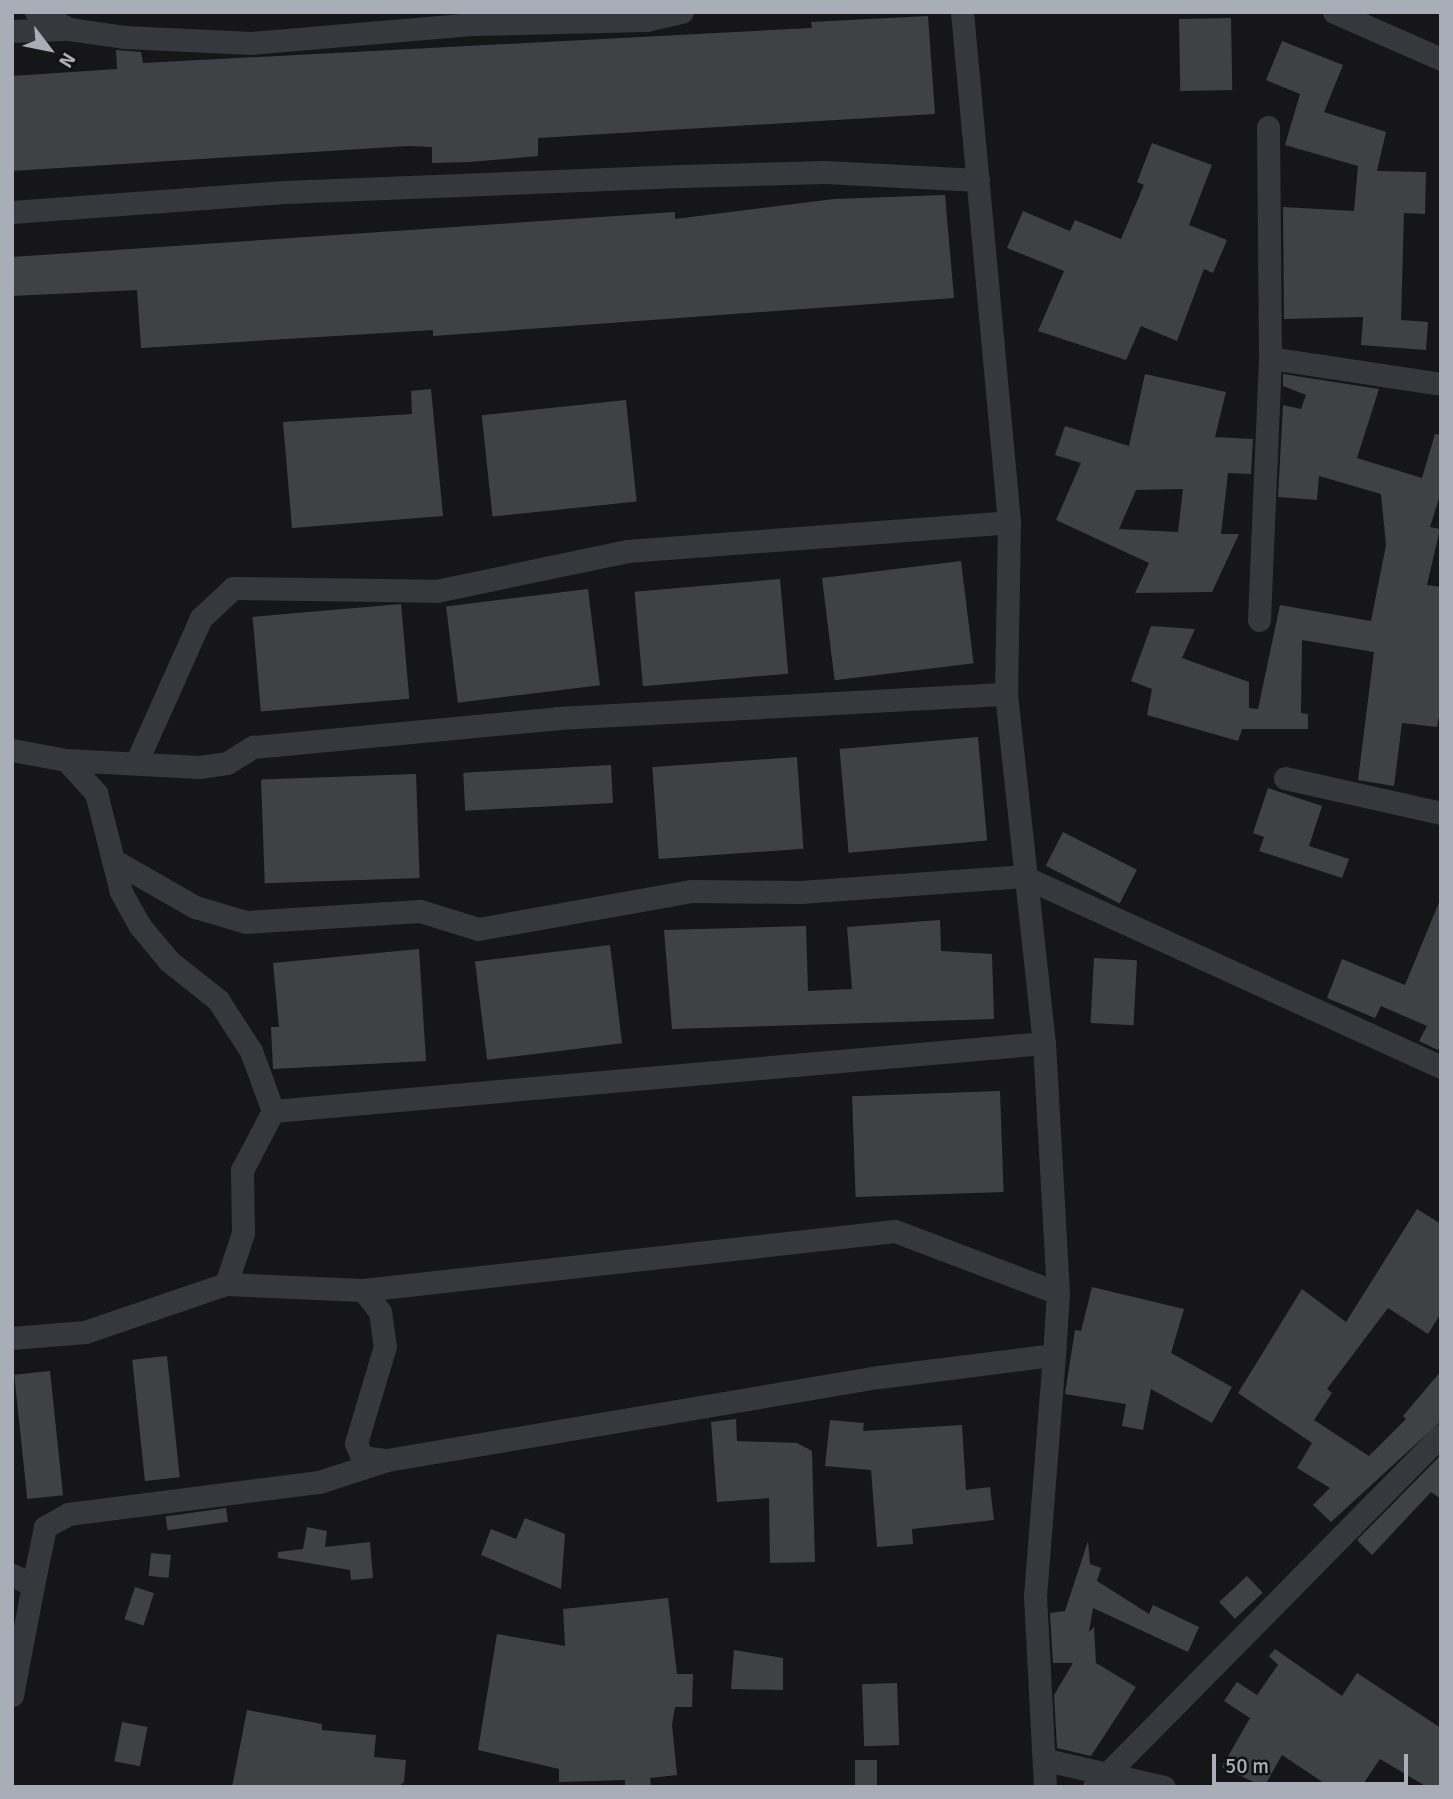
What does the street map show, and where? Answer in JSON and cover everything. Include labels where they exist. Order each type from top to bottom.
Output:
[{"type":"street","points":[[36,12],[69,29]]},
{"type":"street","points":[[12,31],[69,29],[251,43],[389,22],[646,20],[682,12]]},
{"type":"street","points":[[962,12],[1009,523],[1006,694],[1022,876],[1044,1043],[1058,1293],[1035,1596],[1046,1760],[1045,1787]]},
{"type":"street","points":[[1335,12],[1441,59]]},
{"type":"street","points":[[1259,620],[1270,358],[1268,127]]},
{"type":"street","points":[[12,212],[285,192],[681,176],[825,172],[978,180]]},
{"type":"street","points":[[1270,358],[1441,384]]},
{"type":"street","points":[[136,763],[201,618],[233,589],[436,591],[627,551],[1009,523]]},
{"type":"street","points":[[12,750],[66,760],[199,768],[227,763],[253,747],[558,718],[1006,694]]},
{"type":"street","points":[[66,760],[96,793],[121,892],[151,943],[237,1025],[273,1111]]},
{"type":"street","points":[[1285,778],[1441,813]]},
{"type":"street","points":[[113,860],[195,907],[246,922],[420,911],[478,929],[691,891],[800,892],[1022,876],[1441,1067]]},
{"type":"street","points":[[273,1111],[1044,1043]]},
{"type":"street","points":[[226,1283],[243,1233],[242,1170],[273,1111]]},
{"type":"street","points":[[12,1338],[85,1332],[226,1283],[363,1290],[895,1231],[1058,1293]]},
{"type":"street","points":[[363,1290],[380,1311],[385,1346],[357,1452],[387,1460]]},
{"type":"street","points":[[12,1695],[23,1580],[45,1527],[68,1514],[319,1482],[387,1460],[879,1377],[1054,1355]]},
{"type":"street","points":[[1101,1780],[1441,1435]]},
{"type":"street","points":[[1046,1760],[1101,1780],[1164,1787]]},
{"type":"building","points":[[928,16],[935,114],[538,138],[538,156],[470,162],[432,163],[432,147],[408,146],[12,171],[12,76],[117,69],[116,50],[141,52],[143,63],[812,28],[811,22]]},
{"type":"building","points":[[1231,18],[1232,90],[1180,91],[1179,19]]},
{"type":"building","points":[[1282,41],[1343,65],[1324,112],[1386,132],[1377,171],[1426,172],[1425,214],[1404,213],[1401,320],[1428,322],[1426,350],[1361,345],[1363,317],[1284,319],[1283,207],[1354,211],[1358,166],[1285,145],[1300,94],[1266,80]]},
{"type":"building","points":[[1152,143],[1212,165],[1189,225],[1227,240],[1213,273],[1204,269],[1177,341],[1141,326],[1126,360],[1038,331],[1064,271],[1007,248],[1023,211],[1070,231],[1075,220],[1121,239],[1144,185],[1137,182]]},
{"type":"building","points":[[945,195],[954,298],[433,336],[433,330],[141,348],[137,290],[12,296],[12,257],[675,212],[675,219],[834,199]]},
{"type":"building","points":[[1145,374],[1226,392],[1215,437],[1253,439],[1251,474],[1228,473],[1221,534],[1239,534],[1212,592],[1135,593],[1149,563],[1056,520],[1081,463],[1055,455],[1065,426],[1129,446]],"holes":[[[1183,489],[1178,532],[1119,529],[1136,490]]]},
{"type":"building","points":[[1283,374],[1379,389],[1357,458],[1422,478],[1435,434],[1441,435],[1441,492],[1430,527],[1440,529],[1427,585],[1441,587],[1441,706],[1437,727],[1402,723],[1394,786],[1358,780],[1374,652],[1302,640],[1301,713],[1308,714],[1308,729],[1242,729],[1238,741],[1147,715],[1152,689],[1131,681],[1151,626],[1195,629],[1182,658],[1249,682],[1249,708],[1258,709],[1280,605],[1371,621],[1386,545],[1381,494],[1319,476],[1317,500],[1278,497],[1283,405],[1301,409],[1306,395],[1283,386]]},
{"type":"building","points":[[431,389],[443,516],[292,528],[283,422],[412,414],[411,391]]},
{"type":"building","points":[[626,400],[637,501],[492,517],[482,415]]},
{"type":"building","points":[[961,561],[974,663],[835,680],[822,578]]},
{"type":"building","points":[[780,579],[788,674],[643,686],[635,592]]},
{"type":"building","points":[[588,589],[600,685],[458,703],[446,606]]},
{"type":"building","points":[[401,604],[409,699],[261,712],[253,617]]},
{"type":"building","points":[[978,737],[987,841],[849,853],[840,749]]},
{"type":"building","points":[[797,757],[803,849],[659,859],[652,767]]},
{"type":"building","points":[[611,765],[613,803],[465,811],[463,773]]},
{"type":"building","points":[[416,774],[420,878],[265,883],[261,779]]},
{"type":"building","points":[[1268,788],[1322,806],[1309,846],[1349,859],[1342,878],[1259,851],[1264,837],[1253,833]]},
{"type":"building","points":[[1063,832],[1137,870],[1120,904],[1046,866]]},
{"type":"building","points":[[1440,900],[1441,1045],[1438,1050],[1419,1041],[1427,1026],[1381,1006],[1375,1018],[1327,998],[1342,959],[1405,985]]},
{"type":"building","points":[[940,920],[941,951],[992,954],[994,1019],[672,1029],[664,930],[806,926],[808,991],[852,989],[847,927]]},
{"type":"building","points":[[610,945],[622,1043],[487,1060],[475,962]]},
{"type":"building","points":[[419,949],[426,1061],[273,1069],[271,1027],[279,1027],[273,963]]},
{"type":"building","points":[[1094,958],[1137,960],[1134,1025],[1091,1023]]},
{"type":"building","points":[[1000,1091],[1004,1192],[856,1197],[852,1096]]},
{"type":"building","points":[[1417,1209],[1441,1224],[1441,1313],[1428,1334],[1388,1308],[1327,1389],[1332,1393],[1314,1420],[1369,1456],[1406,1419],[1403,1416],[1441,1371],[1441,1421],[1331,1522],[1313,1505],[1330,1488],[1297,1468],[1312,1443],[1238,1393],[1302,1289],[1346,1322]]},
{"type":"building","points":[[1092,1287],[1184,1309],[1171,1353],[1232,1387],[1212,1423],[1151,1389],[1143,1430],[1122,1426],[1126,1404],[1065,1394],[1075,1330],[1081,1331]]},
{"type":"building","points":[[167,1356],[180,1477],[145,1481],[132,1360]]},
{"type":"building","points":[[50,1371],[63,1495],[27,1499],[14,1375]]},
{"type":"building","points":[[736,1419],[737,1441],[797,1443],[812,1451],[815,1562],[770,1563],[769,1498],[717,1502],[711,1422]]},
{"type":"building","points":[[830,1420],[864,1423],[863,1431],[962,1425],[966,1490],[990,1487],[994,1520],[912,1529],[913,1544],[877,1547],[871,1470],[825,1466]]},
{"type":"building","points":[[1441,1455],[1441,1499],[1431,1492],[1372,1555],[1357,1540]]},
{"type":"building","points":[[226,1508],[228,1522],[168,1530],[166,1516]]},
{"type":"building","points":[[525,1518],[565,1534],[561,1589],[481,1555],[491,1529],[516,1539]]},
{"type":"building","points":[[307,1527],[327,1531],[325,1547],[370,1542],[373,1578],[351,1580],[350,1570],[278,1558],[278,1552],[303,1549]]},
{"type":"building","points":[[1088,1541],[1090,1564],[1101,1568],[1097,1581],[1149,1614],[1153,1605],[1199,1627],[1188,1652],[1093,1608],[1089,1632],[1094,1627],[1096,1663],[1136,1687],[1091,1756],[1057,1748],[1054,1695],[1073,1663],[1053,1663],[1050,1613],[1065,1611]]},
{"type":"building","points":[[151,1553],[171,1555],[168,1578],[149,1576]]},
{"type":"building","points":[[1247,1576],[1263,1593],[1235,1619],[1219,1602]]},
{"type":"building","points":[[135,1587],[154,1593],[144,1626],[124,1619]]},
{"type":"building","points":[[668,1598],[677,1674],[693,1674],[692,1707],[675,1707],[672,1725],[677,1775],[650,1778],[651,1787],[625,1787],[625,1780],[559,1782],[559,1769],[478,1750],[497,1634],[565,1646],[563,1609]]},
{"type":"building","points":[[1275,1649],[1342,1696],[1357,1673],[1441,1728],[1441,1787],[1427,1787],[1380,1759],[1361,1787],[1330,1787],[1282,1755],[1264,1787],[1222,1767],[1250,1718],[1224,1701],[1237,1682],[1257,1695],[1278,1665],[1269,1656]]},
{"type":"building","points":[[734,1650],[783,1658],[783,1690],[731,1689]]},
{"type":"building","points":[[897,1683],[899,1745],[864,1746],[862,1684]]},
{"type":"building","points":[[247,1710],[322,1724],[322,1730],[376,1735],[374,1757],[406,1760],[404,1782],[398,1787],[232,1787]]},
{"type":"building","points":[[122,1722],[148,1727],[140,1766],[114,1761]]},
{"type":"building","points":[[855,1760],[877,1760],[877,1787],[855,1787]]}]
